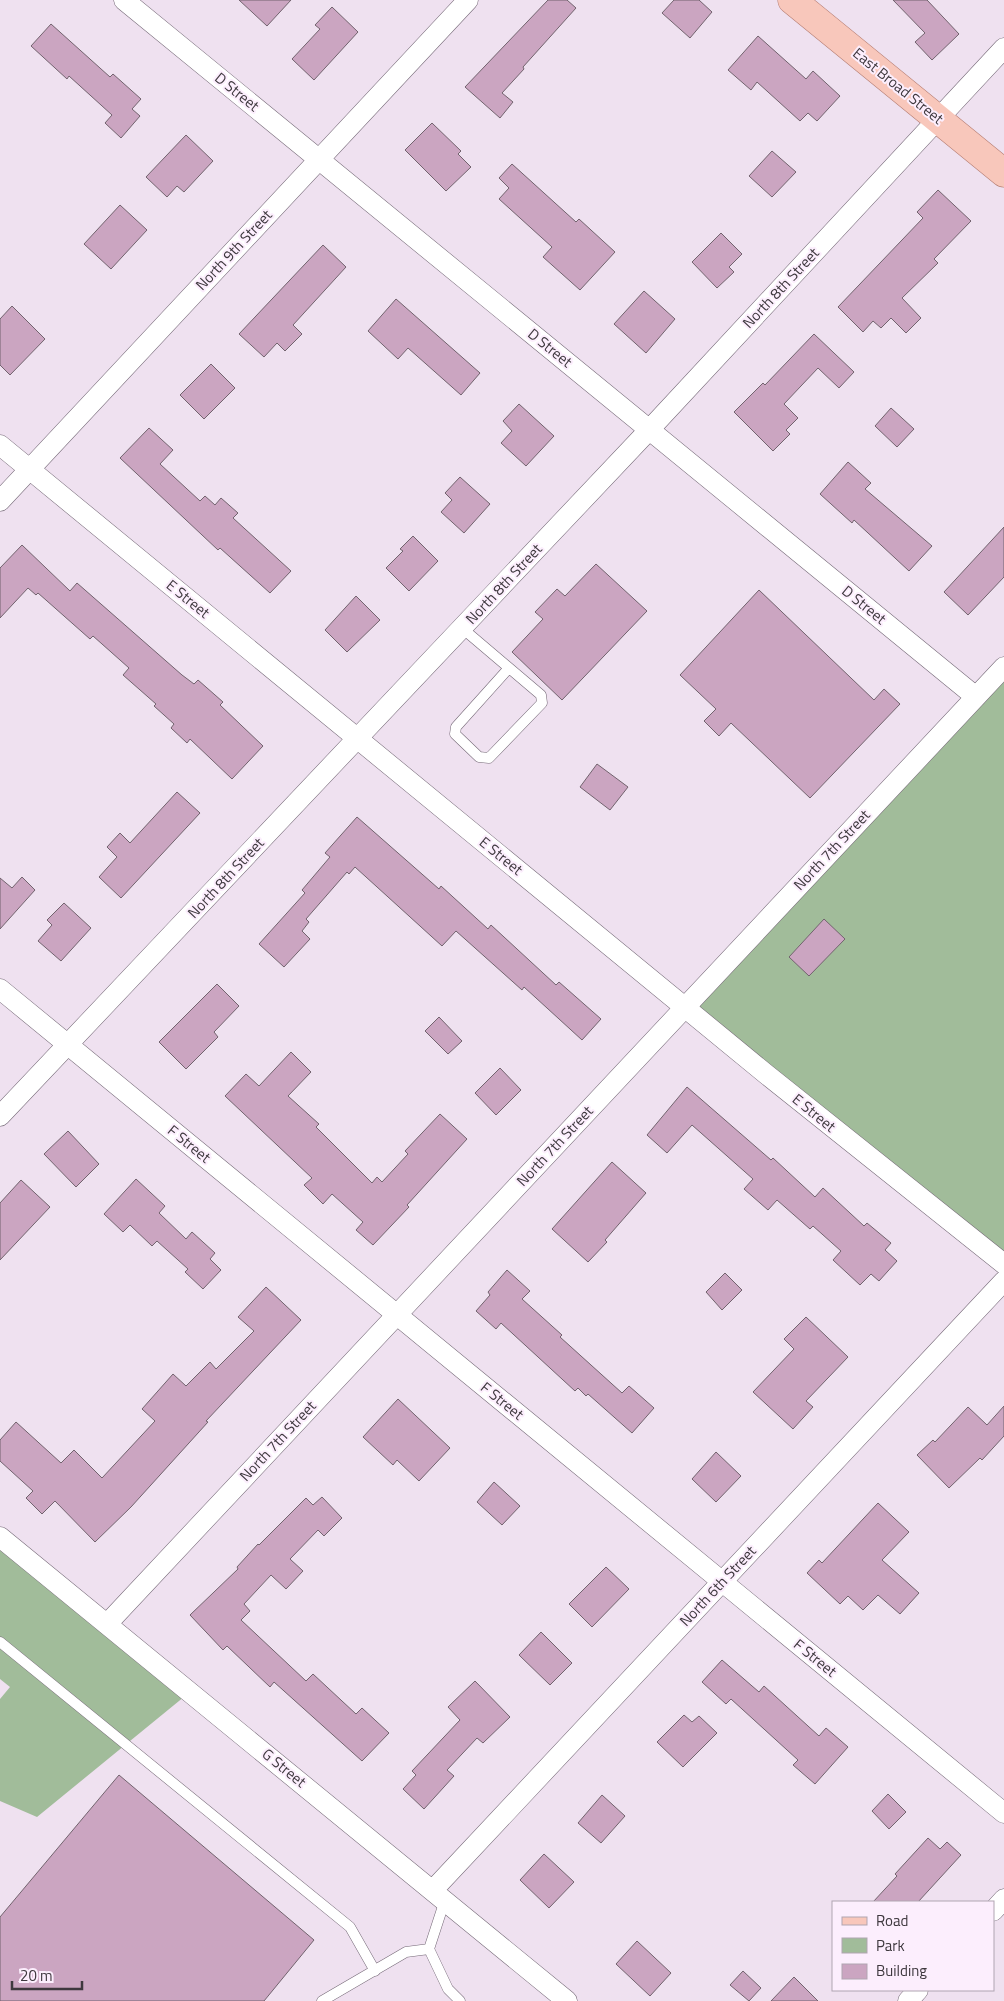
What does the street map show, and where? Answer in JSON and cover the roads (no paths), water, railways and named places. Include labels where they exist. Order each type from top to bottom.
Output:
[{"type":"main road","name":"East Broad Street","points":[[792,0],[1004,173]]},
{"type":"street","name":"D Street","points":[[124,0],[976,697]]},
{"type":"street","name":"North 9th Street","points":[[0,501],[468,0]]},
{"type":"street","name":"North 8th Street","points":[[0,1116],[649,430],[1004,48]]},
{"type":"street","name":"E Street","points":[[0,445],[685,1008],[1004,1264]]},
{"type":"street","name":"North 7th Street","points":[[107,1624],[1004,667]]},
{"type":"street","name":"F Street","points":[[0,989],[1004,1813]]},
{"type":"street","name":"North 6th Street","points":[[439,1895],[722,1582],[1004,1281]]},
{"type":"street","name":"G Street","points":[[0,1537],[567,2001]]},
{"type":"street","points":[[994,1909],[1004,1899]]},
{"type":"street","points":[[908,2001],[917,1991]]},
{"type":"lane","points":[[462,628],[541,695],[542,703],[499,751],[489,758],[479,757],[455,734],[456,727],[509,668]]},
{"type":"lane","points":[[0,1642],[350,1928],[375,1970]]},
{"type":"lane","points":[[439,1895],[429,1949],[448,1989],[460,2001]]},
{"type":"lane","points":[[322,2001],[406,1952],[429,1949]]}]
